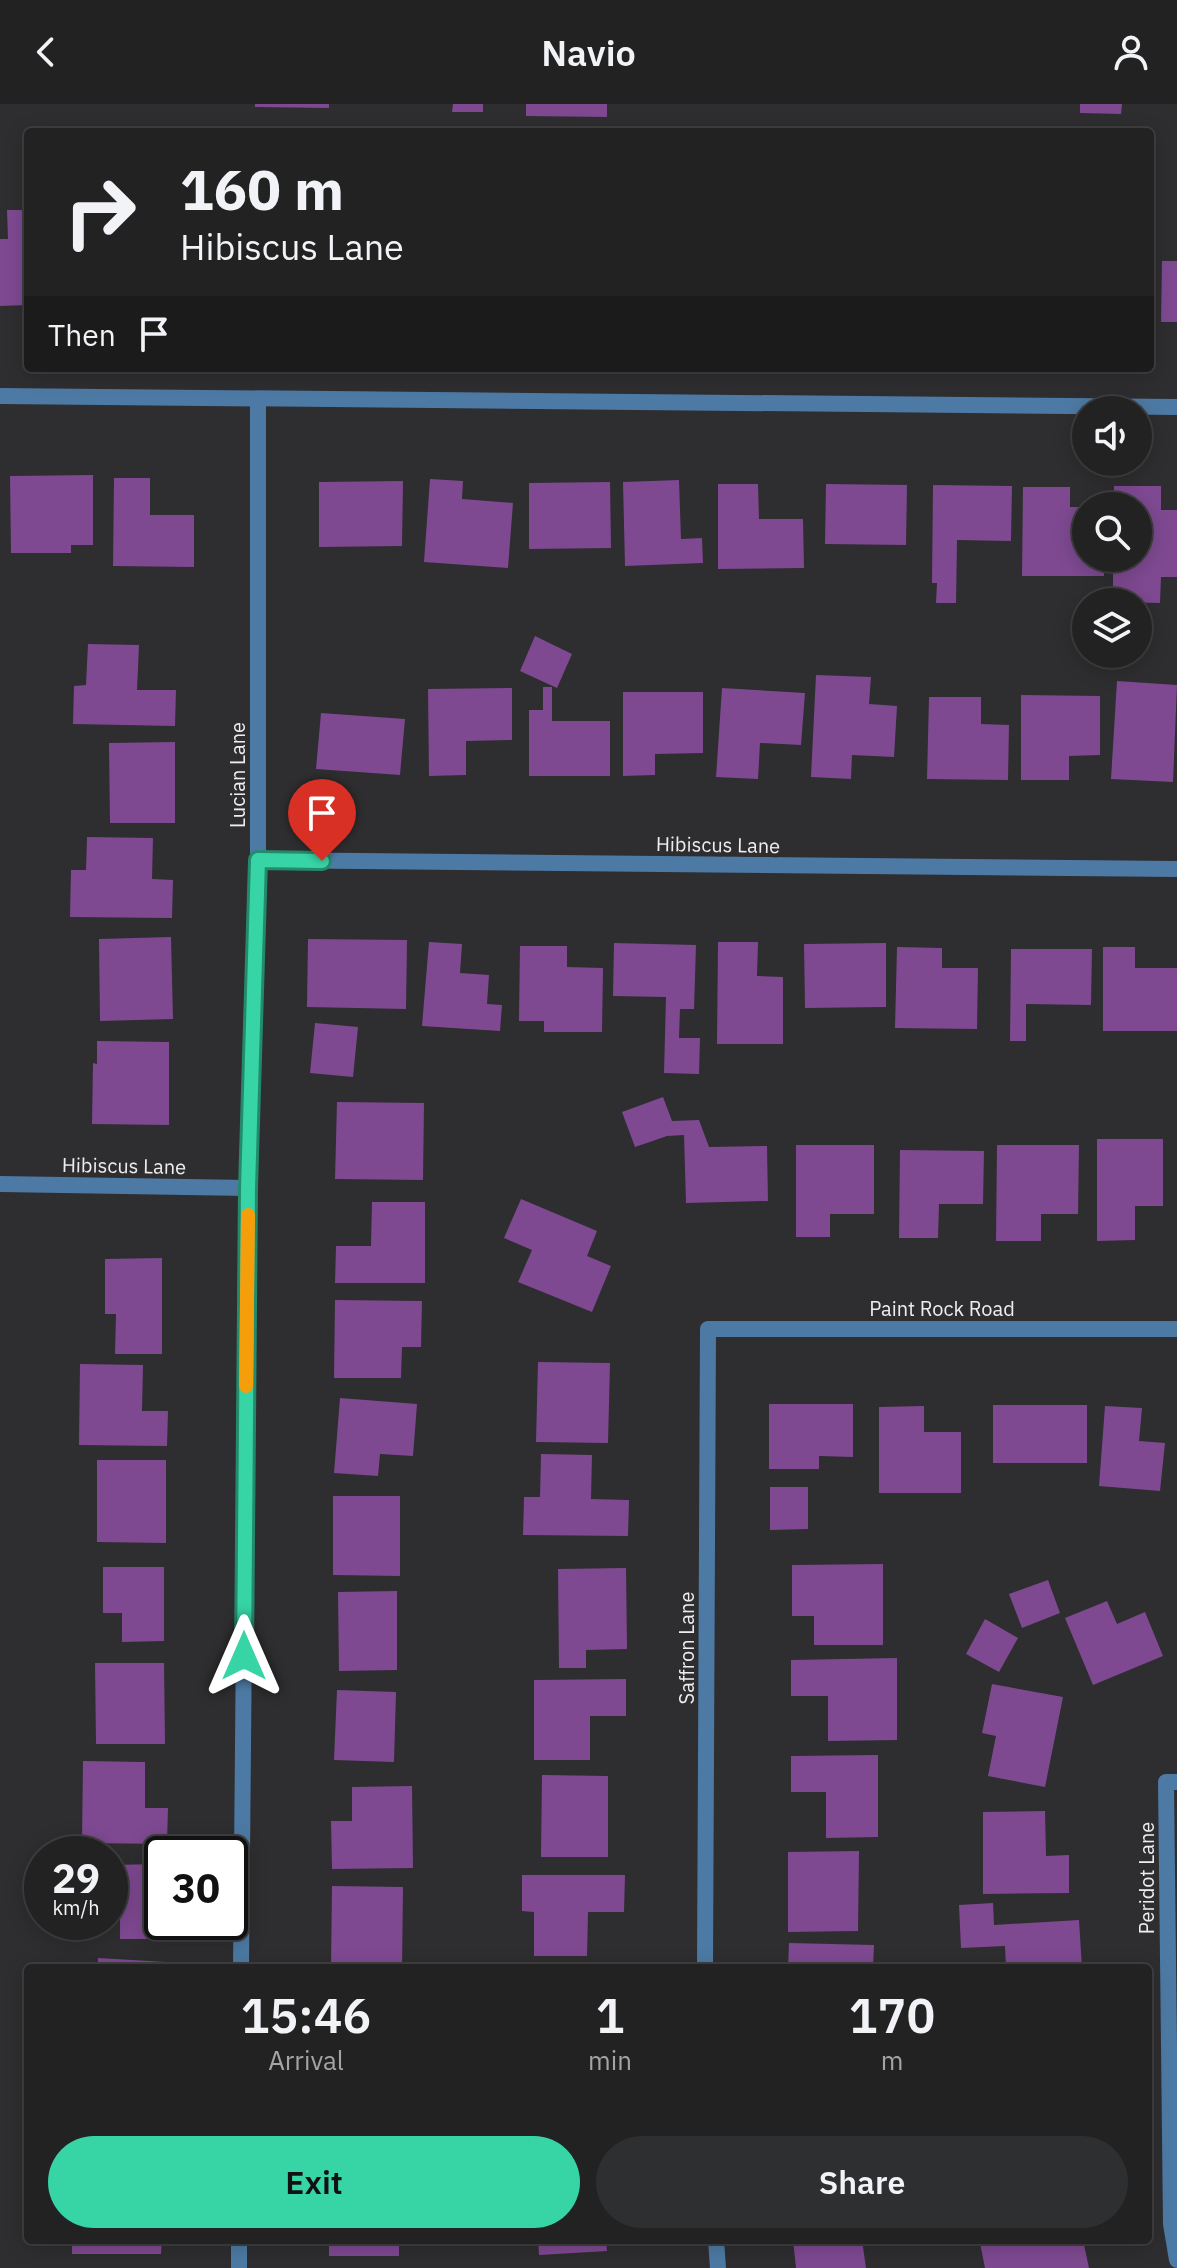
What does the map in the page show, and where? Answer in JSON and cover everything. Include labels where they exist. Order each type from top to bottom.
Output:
[{"type":"street","points":[[0,396],[1177,407]]},
{"type":"street","name":"Lucian Lane","points":[[241,1964],[248,1188],[258,860],[258,399]]},
{"type":"street","name":"Hibiscus Lane","points":[[258,860],[1177,869]]},
{"type":"street","name":"Hibiscus Lane","points":[[0,1184],[248,1188]]},
{"type":"street","name":"Paint Rock Road","points":[[708,1329],[1177,1329]]},
{"type":"street","name":"Saffron Lane","points":[[705,1964],[708,1329]]},
{"type":"street","name":"Peridot Lane","points":[[1172,1782],[1171,2224],[1177,2260]]},
{"type":"street","points":[[239,2244],[239,2268]]},
{"type":"street","points":[[716,2244],[718,2268]]},
{"type":"building","points":[[255,104],[329,104],[329,108],[255,107]]},
{"type":"building","points":[[453,104],[483,104],[483,112],[452,112]]},
{"type":"building","points":[[526,104],[607,104],[607,117],[526,116]]},
{"type":"building","points":[[1080,104],[1122,104],[1121,114],[1080,113]]},
{"type":"building","points":[[7,210],[24,210],[24,305],[0,306],[0,239],[8,239]]},
{"type":"building","points":[[1162,261],[1177,261],[1177,322],[1161,322]]},
{"type":"building","points":[[93,475],[93,545],[71,545],[71,553],[11,553],[10,476]]},
{"type":"building","points":[[114,478],[150,478],[150,515],[194,515],[194,567],[113,566]]},
{"type":"building","points":[[430,479],[463,481],[462,499],[513,503],[508,568],[424,562]]},
{"type":"building","points":[[679,480],[681,539],[702,538],[703,563],[625,566],[623,482]]},
{"type":"building","points":[[403,481],[402,546],[319,547],[319,482]]},
{"type":"building","points":[[610,482],[611,548],[529,549],[529,483]]},
{"type":"building","points":[[718,484],[758,484],[759,519],[803,519],[804,568],[718,569]]},
{"type":"building","points":[[826,484],[907,485],[906,545],[825,544]]},
{"type":"building","points":[[933,485],[1012,486],[1011,541],[957,540],[956,603],[936,603],[937,583],[932,583]]},
{"type":"building","points":[[1114,486],[1161,486],[1161,510],[1177,510],[1177,577],[1161,577],[1160,603],[1152,603],[1152,588],[1113,588],[1113,572],[1152,572],[1152,492],[1114,492]]},
{"type":"building","points":[[1023,487],[1070,487],[1072,572],[1104,572],[1104,576],[1022,576]]},
{"type":"building","points":[[535,636],[572,654],[557,688],[520,671]]},
{"type":"building","points":[[88,644],[139,645],[137,690],[176,690],[175,726],[73,724],[74,686],[86,685]]},
{"type":"building","points":[[816,675],[871,677],[869,704],[897,706],[894,757],[852,755],[851,779],[811,777]]},
{"type":"building","points":[[1117,681],[1177,685],[1173,782],[1111,779]]},
{"type":"building","points":[[543,687],[552,687],[552,721],[610,721],[610,776],[529,776],[529,710],[543,710]]},
{"type":"building","points":[[512,688],[512,740],[466,741],[466,775],[429,776],[428,689]]},
{"type":"building","points":[[722,688],[805,693],[801,745],[760,743],[758,779],[716,777]]},
{"type":"building","points":[[623,692],[703,692],[703,753],[655,754],[655,775],[623,776]]},
{"type":"building","points":[[1021,695],[1100,696],[1100,755],[1069,756],[1069,780],[1021,780]]},
{"type":"building","points":[[929,697],[981,697],[981,724],[1009,725],[1008,780],[927,779]]},
{"type":"building","points":[[321,713],[405,719],[400,775],[316,769]]},
{"type":"building","points":[[175,742],[175,823],[110,823],[109,743]]},
{"type":"building","points":[[87,837],[153,838],[152,879],[173,880],[172,918],[70,917],[71,870],[86,870]]},
{"type":"building","points":[[171,937],[173,1019],[100,1021],[99,939]]},
{"type":"building","points":[[308,939],[407,940],[406,1009],[307,1007]]},
{"type":"building","points":[[429,942],[462,944],[460,973],[489,975],[487,1004],[502,1005],[500,1031],[422,1026]]},
{"type":"building","points":[[718,942],[758,942],[757,976],[783,977],[783,1044],[717,1044]]},
{"type":"building","points":[[614,943],[696,945],[694,1009],[680,1009],[679,1038],[700,1038],[699,1074],[664,1073],[666,997],[613,996]]},
{"type":"building","points":[[886,943],[886,1007],[805,1008],[804,944]]},
{"type":"building","points":[[520,946],[567,946],[567,967],[603,968],[602,1032],[544,1032],[544,1021],[519,1021]]},
{"type":"building","points":[[897,947],[942,948],[942,968],[978,968],[977,1029],[895,1028]]},
{"type":"building","points":[[1103,947],[1135,947],[1135,968],[1177,968],[1177,1031],[1103,1031]]},
{"type":"building","points":[[1011,949],[1092,949],[1091,1005],[1026,1004],[1026,1041],[1010,1041]]},
{"type":"building","points":[[315,1023],[358,1027],[353,1077],[310,1073]]},
{"type":"building","points":[[97,1041],[169,1042],[169,1125],[92,1124],[93,1063],[97,1064]]},
{"type":"building","points":[[663,1097],[672,1121],[699,1120],[709,1147],[767,1146],[768,1201],[686,1203],[684,1135],[667,1136],[635,1147],[622,1112]]},
{"type":"building","points":[[337,1102],[424,1103],[423,1180],[335,1179]]},
{"type":"building","points":[[1097,1139],[1163,1139],[1163,1206],[1135,1206],[1135,1240],[1097,1241]]},
{"type":"building","points":[[796,1145],[874,1145],[874,1214],[830,1214],[830,1237],[796,1237]]},
{"type":"building","points":[[997,1145],[1079,1145],[1078,1214],[1041,1214],[1041,1241],[996,1241]]},
{"type":"building","points":[[900,1150],[984,1151],[983,1204],[939,1204],[938,1238],[899,1238]]},
{"type":"building","points":[[521,1199],[597,1231],[587,1256],[611,1266],[592,1312],[518,1282],[532,1250],[504,1238]]},
{"type":"building","points":[[372,1202],[425,1202],[425,1283],[335,1283],[336,1246],[371,1246]]},
{"type":"building","points":[[162,1258],[162,1354],[115,1354],[116,1314],[105,1314],[105,1259]]},
{"type":"building","points":[[335,1300],[422,1301],[421,1347],[402,1347],[401,1378],[334,1378]]},
{"type":"building","points":[[538,1362],[610,1363],[608,1443],[536,1442]]},
{"type":"building","points":[[80,1364],[143,1365],[142,1411],[168,1411],[167,1446],[79,1445]]},
{"type":"building","points":[[340,1398],[417,1404],[413,1456],[380,1454],[378,1476],[334,1473]]},
{"type":"building","points":[[769,1404],[853,1404],[853,1457],[819,1456],[819,1469],[769,1469]]},
{"type":"building","points":[[993,1405],[1087,1405],[1087,1463],[993,1463]]},
{"type":"building","points":[[924,1406],[924,1432],[961,1432],[961,1493],[879,1493],[879,1407]]},
{"type":"building","points":[[1105,1406],[1142,1408],[1139,1441],[1165,1443],[1160,1491],[1099,1486]]},
{"type":"building","points":[[541,1454],[592,1455],[591,1499],[629,1500],[628,1536],[523,1535],[524,1497],[540,1497]]},
{"type":"building","points":[[97,1460],[166,1460],[166,1543],[97,1542]]},
{"type":"building","points":[[770,1487],[808,1487],[808,1529],[770,1530]]},
{"type":"building","points":[[333,1496],[400,1496],[400,1576],[333,1575]]},
{"type":"building","points":[[883,1564],[883,1645],[814,1645],[814,1616],[792,1616],[792,1565]]},
{"type":"building","points":[[103,1567],[164,1567],[164,1641],[122,1642],[122,1613],[103,1613]]},
{"type":"building","points":[[626,1568],[627,1649],[586,1650],[586,1668],[559,1668],[558,1569]]},
{"type":"building","points":[[1048,1580],[1060,1613],[1022,1628],[1009,1594]]},
{"type":"building","points":[[397,1591],[397,1670],[339,1671],[338,1592]]},
{"type":"building","points":[[1107,1601],[1117,1624],[1145,1612],[1163,1656],[1093,1685],[1065,1618]]},
{"type":"building","points":[[985,1619],[1018,1638],[999,1672],[966,1654]]},
{"type":"building","points":[[897,1658],[897,1740],[828,1741],[828,1696],[791,1696],[791,1660]]},
{"type":"building","points":[[95,1663],[164,1663],[165,1744],[96,1744]]},
{"type":"building","points":[[626,1679],[626,1716],[590,1716],[590,1760],[534,1760],[534,1680]]},
{"type":"building","points":[[992,1684],[1063,1697],[1045,1787],[988,1776],[996,1736],[982,1733]]},
{"type":"building","points":[[337,1690],[396,1692],[394,1762],[334,1760]]},
{"type":"building","points":[[878,1755],[878,1837],[826,1838],[826,1792],[791,1792],[791,1756]]},
{"type":"building","points":[[83,1761],[145,1762],[145,1808],[168,1808],[167,1836],[144,1836],[144,1844],[128,1844],[128,1836],[82,1836]]},
{"type":"building","points":[[542,1775],[608,1776],[608,1857],[541,1857]]},
{"type":"building","points":[[412,1786],[413,1868],[332,1869],[331,1821],[352,1821],[352,1787]]},
{"type":"building","points":[[1045,1811],[1046,1856],[1069,1855],[1069,1893],[983,1894],[983,1812]]},
{"type":"building","points":[[859,1851],[858,1931],[788,1932],[788,1852]]},
{"type":"building","points":[[144,1864],[144,1939],[128,1939],[128,1865]]},
{"type":"building","points":[[522,1875],[625,1875],[624,1912],[588,1912],[587,1956],[534,1956],[534,1912],[522,1911]]},
{"type":"building","points":[[332,1886],[403,1887],[402,1964],[331,1964]]},
{"type":"building","points":[[993,1903],[994,1925],[1079,1920],[1082,1964],[1006,1964],[1005,1946],[961,1948],[959,1905]]},
{"type":"building","points":[[789,1943],[874,1945],[873,1964],[788,1964]]},
{"type":"building","points":[[98,1958],[166,1962],[166,1964],[98,1964]]},
{"type":"building","points":[[72,2244],[162,2244],[161,2254],[72,2254]]},
{"type":"building","points":[[329,2244],[399,2244],[399,2256],[329,2256]]},
{"type":"building","points":[[538,2244],[606,2244],[607,2251],[539,2255]]},
{"type":"building","points":[[793,2244],[863,2244],[866,2268],[796,2268]]},
{"type":"building","points":[[980,2244],[1084,2244],[1089,2268],[985,2268]]},
{"type":"slow traffic","points":[[246,1386],[248,1215]]},
{"type":"route","points":[[244,1656],[248,1188],[258,860],[322,861]]}]
